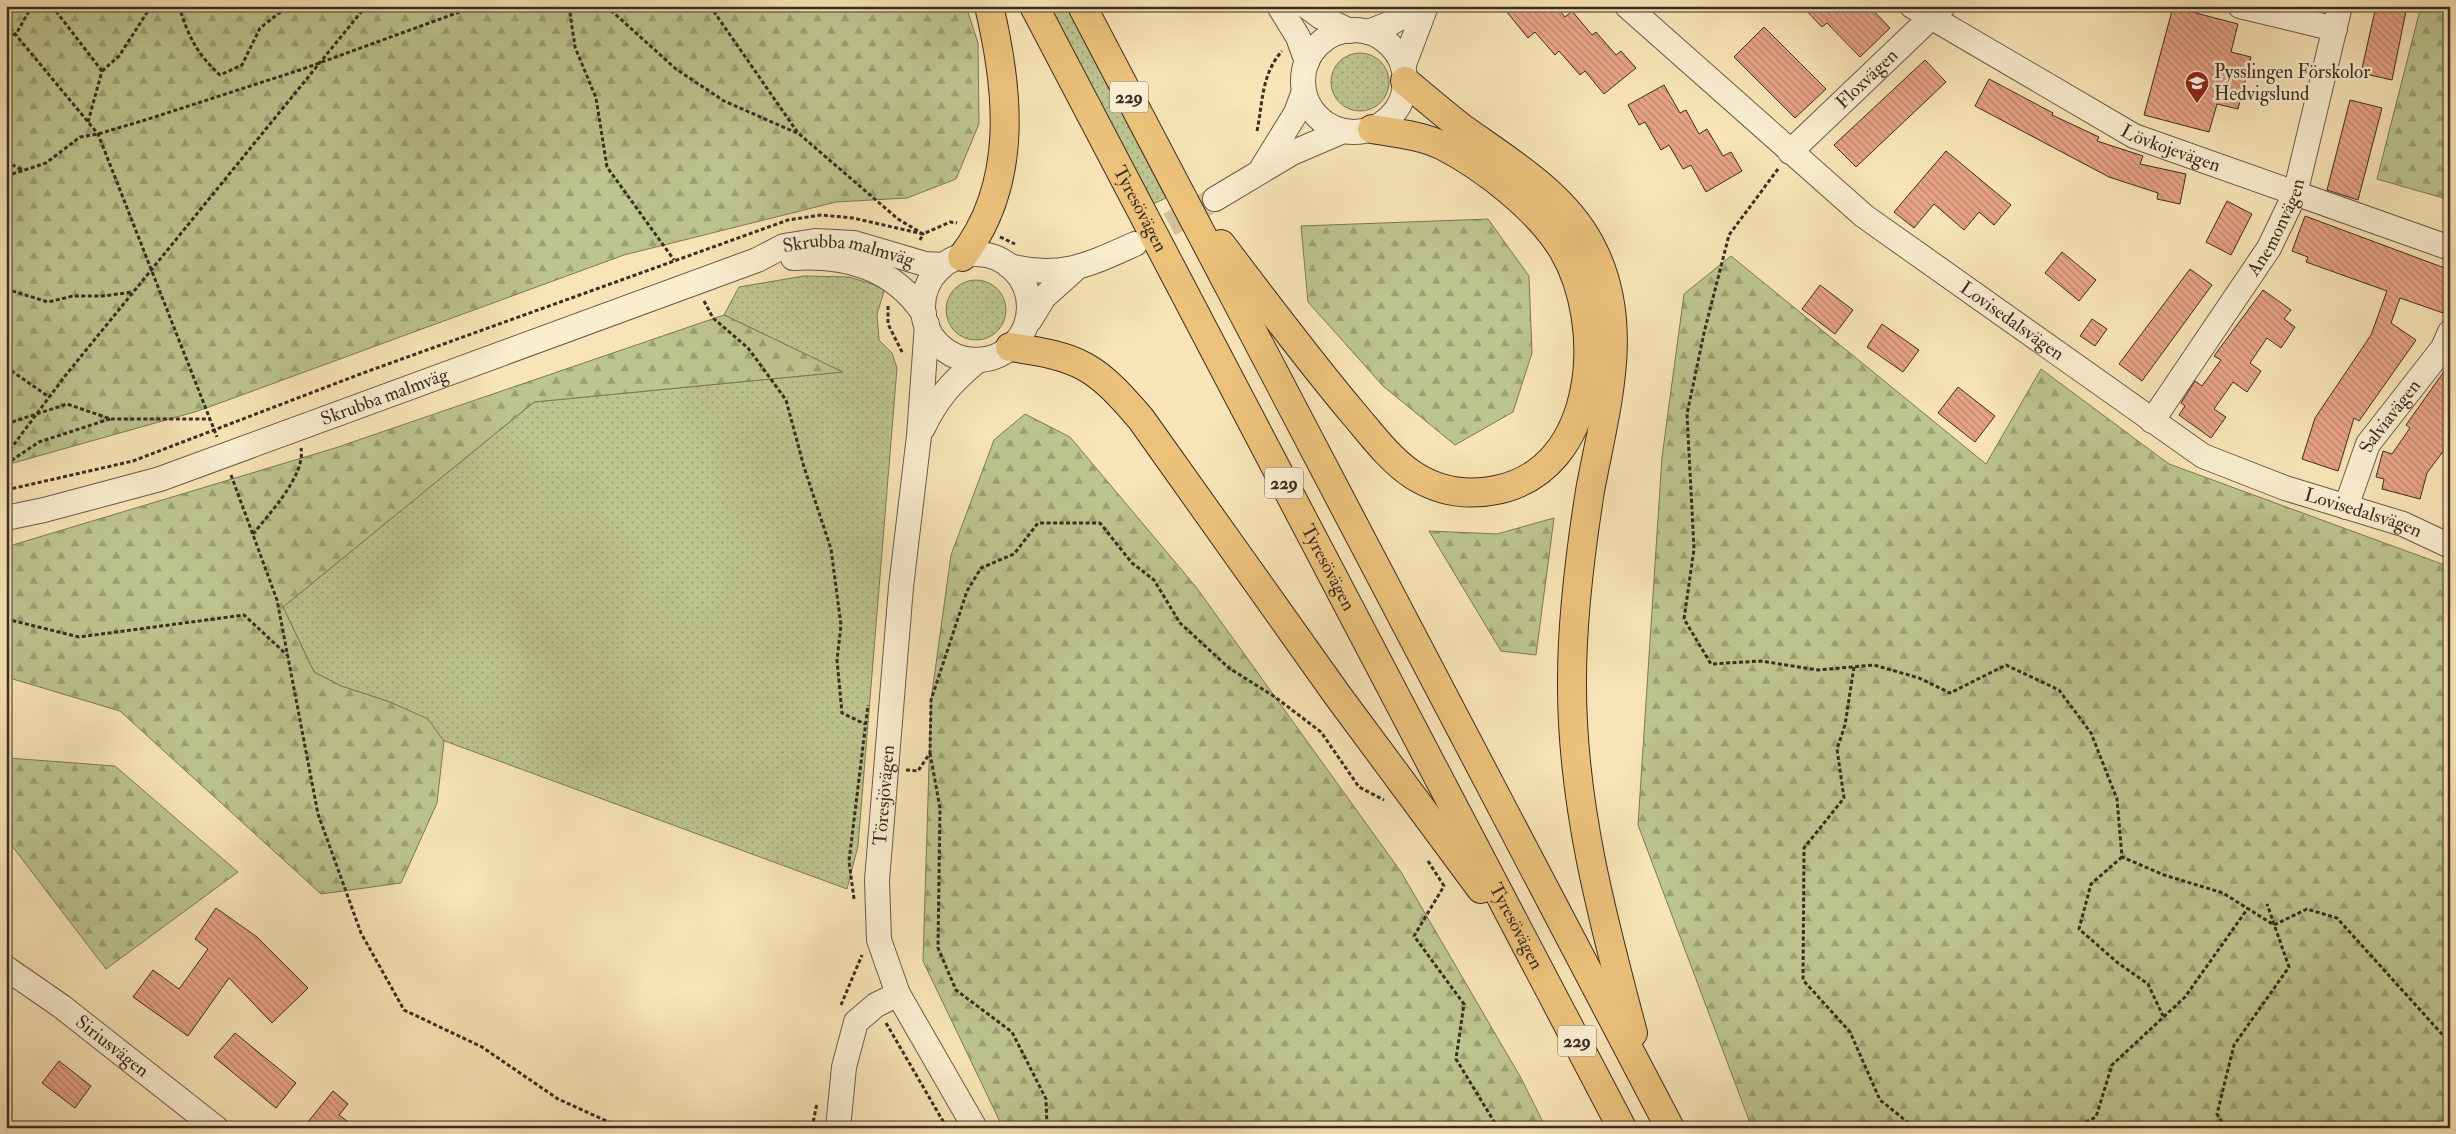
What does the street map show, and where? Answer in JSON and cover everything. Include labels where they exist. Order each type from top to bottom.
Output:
[{"type":"highway","points":[[952,261],[981,229],[994,196],[1003,158],[1006,119],[1002,77],[988,6]]},
{"type":"highway","name":"Tyresövägen","points":[[1034,6],[1622,1128]]},
{"type":"highway","name":"229","points":[[1082,6],[1670,1128]]},
{"type":"highway","points":[[1404,74],[1555,199],[1577,223],[1591,244],[1601,267],[1611,300],[1614,333],[1612,370],[1590,493],[1573,621],[1574,744],[1583,821],[1597,897],[1646,1082]]},
{"type":"highway","points":[[1170,174],[1278,319],[1394,460],[1413,475],[1436,488],[1460,492],[1484,492],[1508,488],[1528,478],[1547,464],[1564,444],[1575,425],[1584,396],[1588,359],[1586,315],[1576,276],[1562,248],[1540,220],[1493,178],[1442,146],[1411,135],[1372,129]]},
{"type":"highway","points":[[1010,348],[1070,358],[1093,370],[1114,387],[1141,419],[1338,696],[1533,959]]},
{"type":"street","points":[[1280,6],[1298,37],[1307,62]]},
{"type":"street","points":[[1306,6],[1322,18],[1387,41],[1399,54],[1404,74]]},
{"type":"street","points":[[1261,170],[1291,121],[1304,91],[1304,76],[1307,62],[1318,46],[1333,35],[1391,23],[1421,6]]},
{"type":"street","points":[[1304,91],[1317,117],[1327,126],[1341,132],[1372,129],[1393,114],[1402,99],[1404,74],[1426,6]]},
{"type":"street","name":"Lovisedalsvägen","points":[[1627,6],[1790,152],[1878,226],[2152,422],[2203,456],[2285,488],[2403,524],[2450,546]]},
{"type":"street","points":[[2240,6],[2337,18]]},
{"type":"street","name":"Floxvägen","points":[[1790,152],[1929,10]]},
{"type":"street","name":"Lövkojevägen","points":[[1929,10],[2134,136],[2450,248]]},
{"type":"street","name":"Anemonvägen","points":[[2152,422],[2269,248],[2295,194],[2337,18]]},
{"type":"street","points":[[1215,199],[1292,153],[1341,132]]},
{"type":"street","name":"Skrubba malmväg","points":[[6,518],[44,510],[160,479],[756,260],[784,246],[815,241],[854,243],[926,264],[952,261]]},
{"type":"street","points":[[1030,320],[1029,302],[1023,281],[1008,266],[997,259],[977,255],[952,261],[930,278],[925,292],[925,319],[938,343],[956,356],[977,360],[995,357],[1010,348],[1023,336],[1044,297],[1074,270],[1135,244]]},
{"type":"street","name":"Skrubba malmväg","points":[[756,260],[814,257],[851,261],[887,276],[898,283],[912,297],[925,319]]},
{"type":"street","points":[[1008,266],[1030,271],[1074,270]]},
{"type":"street","name":"Töresjövägen","points":[[925,319],[919,436],[901,587],[877,880],[879,940],[898,994],[975,1128]]},
{"type":"street","name":"Salviavägen","points":[[2346,507],[2368,444],[2443,348],[2450,332]]},
{"type":"street","name":"Töresjövägen","points":[[919,436],[933,406],[943,393],[977,360]]},
{"type":"street","name":"Siriusvägen","points":[[6,968],[61,1006],[216,1128]]},
{"type":"street","points":[[838,1128],[844,1067],[856,1022],[876,1005],[898,994]]},
{"type":"path","points":[[6,36],[16,34],[32,6]]},
{"type":"path","points":[[52,6],[102,71]]},
{"type":"path","points":[[88,122],[102,71],[120,56],[151,6]]},
{"type":"path","points":[[148,11],[159,6]]},
{"type":"path","points":[[179,6],[185,26],[202,59],[220,75],[242,65],[260,28],[288,6]]},
{"type":"path","points":[[6,455],[49,397],[366,6]]},
{"type":"path","points":[[6,176],[46,163],[80,137],[98,134],[320,63],[476,6]]},
{"type":"path","points":[[568,6],[575,47],[596,98],[607,167],[674,260]]},
{"type":"path","points":[[606,6],[676,69],[724,102],[798,134]]},
{"type":"path","points":[[710,6],[798,134],[898,219],[923,234]]},
{"type":"path","points":[[6,23],[98,134],[210,419],[277,600],[318,814],[361,933],[404,1010],[482,1048],[558,1099],[622,1128]]},
{"type":"path","points":[[1254,138],[1258,130],[1265,78],[1273,60],[1298,37]]},
{"type":"path","points":[[1790,152],[1729,235],[1704,333],[1687,414],[1694,549],[1684,618],[1711,664],[1761,661],[1818,670],[1874,666],[1919,678],[1950,693],[2006,665],[2059,690],[2091,733],[2117,799],[2122,857]]},
{"type":"path","points":[[6,162],[23,170]]},
{"type":"path","points":[[981,229],[1023,247]]},
{"type":"path","points":[[694,283],[713,318],[748,348],[786,400],[804,467],[831,549],[841,625],[836,660],[842,713],[865,724]]},
{"type":"path","points":[[6,289],[48,302],[72,296],[103,296],[134,292]]},
{"type":"path","points":[[6,367],[49,397]]},
{"type":"path","points":[[6,424],[68,404],[111,419]]},
{"type":"path","points":[[6,464],[39,442],[111,419],[210,419]]},
{"type":"path","points":[[253,535],[283,497],[303,458],[297,428]]},
{"type":"path","points":[[1047,1128],[1046,1100],[1012,1032],[956,990],[938,948],[940,808],[930,753],[931,700],[967,591],[982,568],[1014,554],[1038,523],[1100,523],[1132,563],[1154,580],[1180,623],[1229,668],[1275,697],[1320,732],[1359,787],[1385,800]]},
{"type":"path","points":[[6,619],[79,637],[244,615],[287,655]]},
{"type":"path","points":[[1854,667],[1845,724],[1836,749],[1844,798],[1804,848],[1803,980],[1850,1032],[1880,1100],[1915,1128]]},
{"type":"path","points":[[886,768],[918,772],[930,753]]},
{"type":"path","points":[[1424,854],[1444,886],[1414,936],[1464,1004],[1456,1059],[1498,1128]]},
{"type":"path","points":[[2122,857],[2164,875],[2223,893],[2274,924]]},
{"type":"path","points":[[2122,857],[2091,884],[2079,929],[2118,964],[2148,984],[2163,1016]]},
{"type":"path","points":[[2225,1128],[2217,1114],[2234,1045],[2289,967],[2266,904]]},
{"type":"path","points":[[2074,1128],[2096,1117],[2112,1065],[2185,997],[2248,908]]},
{"type":"path","points":[[2274,924],[2307,909],[2337,918],[2450,1043]]},
{"type":"green space","points":[[6,6],[966,6],[978,43],[979,124],[956,179],[907,198],[836,202],[624,255],[198,411],[6,465]]},
{"type":"green space","points":[[1050,6],[1066,6],[1166,198],[1153,204]]},
{"type":"green space","points":[[2421,6],[2450,6],[2450,200],[2377,179]]},
{"type":"green space","points":[[1354,53],[1366,53],[1381,61],[1389,76],[1389,88],[1381,103],[1366,111],[1354,111],[1339,103],[1331,88],[1331,76],[1339,61]]},
{"type":"green space","points":[[1488,219],[1529,276],[1532,353],[1513,412],[1455,445],[1383,386],[1308,302],[1301,226]]},
{"type":"green space","points":[[1731,256],[1986,464],[2041,369],[2169,464],[2450,567],[2450,1128],[1752,1128],[1638,825],[1662,457],[1684,294]]},
{"type":"green space","points":[[804,276],[849,277],[885,288],[877,314],[879,340],[892,353],[897,368],[858,846],[847,889],[442,740],[390,702],[341,686],[314,672],[283,607],[534,402],[842,372],[724,315],[739,287]]},
{"type":"green space","points":[[970,280],[982,280],[998,288],[1004,298],[1006,310],[1004,322],[998,332],[982,340],[970,340],[954,332],[946,316],[946,304],[954,288]]},
{"type":"green space","points":[[724,315],[843,372],[534,402],[283,607],[314,672],[341,686],[390,702],[428,719],[444,741],[437,803],[401,883],[321,894],[120,711],[6,677],[6,547],[335,448]]},
{"type":"green space","points":[[1025,414],[1070,437],[1196,587],[1401,872],[1521,1078],[1546,1128],[1003,1128],[923,961],[931,700],[951,555],[994,440]]},
{"type":"green space","points":[[1554,518],[1536,655],[1501,651],[1429,531],[1497,534]]},
{"type":"green space","points":[[8,758],[115,766],[238,872],[106,969],[6,838]]},
{"type":"building","points":[[1502,6],[1556,6],[1565,17],[1572,11],[1592,35],[1596,32],[1616,55],[1621,51],[1636,68],[1604,94],[1585,71],[1580,75],[1559,51],[1555,55],[1535,32],[1528,38]]},
{"type":"building","points":[[1802,6],[1869,6],[1890,28],[1860,57],[1827,23],[1822,27]]},
{"type":"building","points":[[2376,6],[2407,6],[2392,80],[2361,73]]},
{"type":"building","points":[[2173,7],[2238,24],[2231,52],[2251,57],[2238,109],[2217,104],[2209,132],[2144,115]]},
{"type":"building","points":[[1764,27],[1826,89],[1795,118],[1734,57]]},
{"type":"building","points":[[1925,60],[1946,82],[1856,167],[1834,145]]},
{"type":"building","points":[[1989,79],[2053,113],[2052,115],[2099,137],[2097,141],[2143,156],[2140,164],[2186,174],[2180,204],[2157,199],[2158,193],[2109,177],[1975,106]]},
{"type":"building","points":[[1664,85],[1680,113],[1686,110],[1699,134],[1707,129],[1723,156],[1731,152],[1742,171],[1706,192],[1691,165],[1683,169],[1669,145],[1661,150],[1645,122],[1639,125],[1628,105]]},
{"type":"building","points":[[2350,100],[2382,108],[2358,200],[2327,190]]},
{"type":"building","points":[[1946,151],[2011,205],[1994,225],[1979,212],[1964,230],[1934,204],[1914,228],[1894,212]]},
{"type":"building","points":[[2227,201],[2252,214],[2231,255],[2206,242]]},
{"type":"building","points":[[2305,216],[2450,270],[2450,293],[2443,313],[2400,298],[2391,323],[2416,340],[2359,421],[2354,418],[2338,471],[2302,459],[2315,418],[2371,335],[2387,291],[2306,262],[2308,257],[2292,251]]},
{"type":"building","points":[[2062,252],[2096,280],[2079,301],[2045,273]]},
{"type":"building","points":[[2190,269],[2212,285],[2142,381],[2119,364]]},
{"type":"building","points":[[1820,285],[1853,310],[1835,334],[1802,309]]},
{"type":"building","points":[[2263,290],[2291,310],[2284,319],[2295,327],[2281,348],[2267,338],[2250,363],[2261,371],[2247,392],[2233,382],[2214,409],[2226,417],[2211,438],[2179,415],[2185,406],[2181,403],[2195,381],[2202,386],[2221,360],[2214,356]]},
{"type":"building","points":[[2092,319],[2107,329],[2095,346],[2080,336]]},
{"type":"building","points":[[1882,324],[1919,350],[1903,372],[1867,347]]},
{"type":"building","points":[[2450,363],[2450,442],[2427,473],[2420,499],[2382,489],[2384,479],[2376,477],[2383,451],[2392,454],[2410,428],[2406,425]]},
{"type":"building","points":[[1958,387],[1995,416],[1975,442],[1938,413]]},
{"type":"building","points":[[216,908],[257,937],[308,988],[272,1023],[229,978],[188,1036],[133,997],[153,970],[179,989],[208,949],[195,939]]},
{"type":"building","points":[[235,1033],[296,1083],[276,1108],[214,1057]]},
{"type":"building","points":[[59,1061],[91,1086],[75,1108],[42,1083]]},
{"type":"building","points":[[333,1091],[348,1104],[339,1115],[356,1128],[303,1128]]},
{"type":"tunnel","points":[[1138,242],[1215,199]]},
{"type":"place","name":"Pysslingen Förskolor Hedvigslund","points":[[2197,104]]}]
